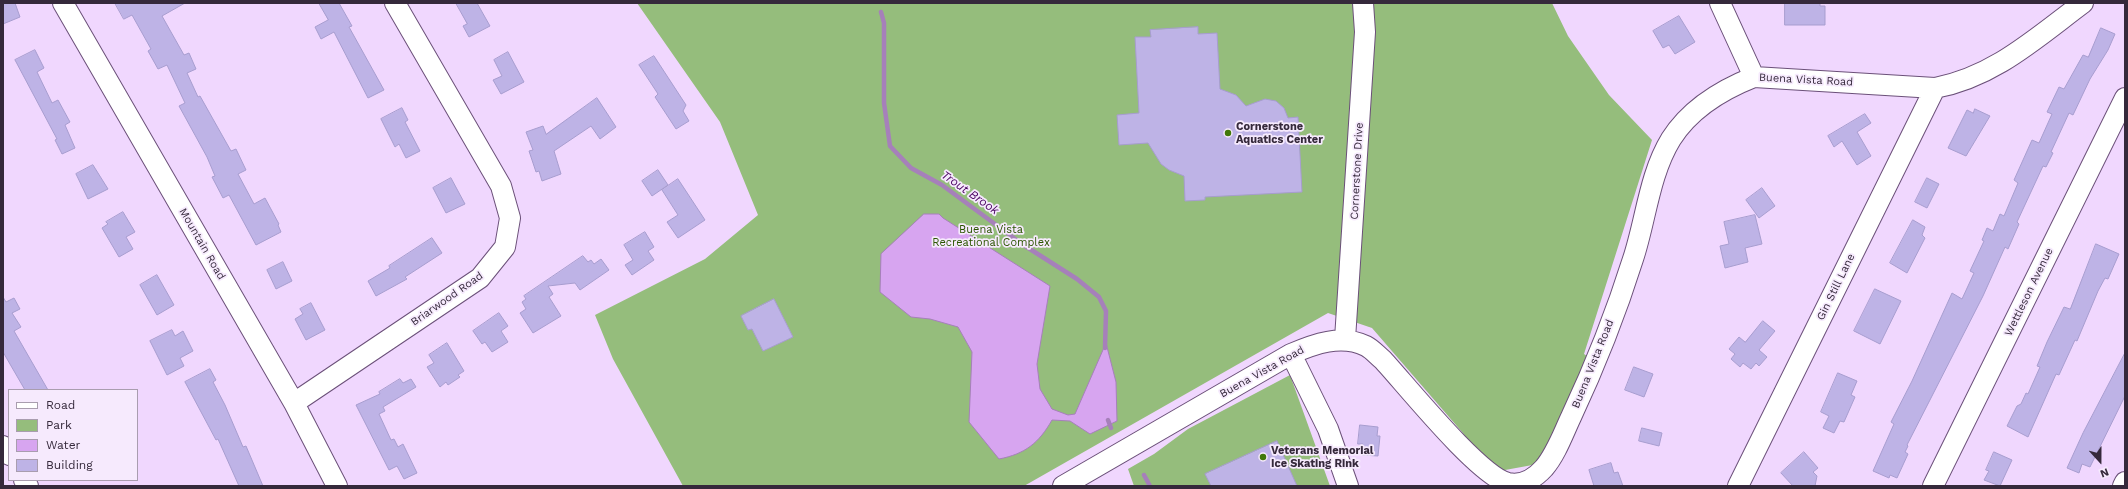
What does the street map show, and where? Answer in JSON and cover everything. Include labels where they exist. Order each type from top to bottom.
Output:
[{"type":"street","name":"Mountain Road","points":[[63,3],[294,403],[337,486]]},
{"type":"street","name":"Briarwood Road","points":[[294,403],[480,278],[505,247],[510,218],[501,186],[395,3]]},
{"type":"street","name":"Cornerstone Drive","points":[[1345,340],[1362,92],[1365,32],[1363,3]]},
{"type":"street","points":[[1720,3],[1754,77]]},
{"type":"street","name":"Buena Vista Road","points":[[1063,486],[1290,354],[1315,343],[1345,340],[1366,346],[1383,360],[1474,461],[1494,476],[1508,483],[1522,484],[1535,477],[1545,468],[1556,450],[1583,391],[1624,287],[1634,257],[1659,164],[1668,145],[1679,128],[1693,113],[1734,85],[1754,77],[1935,88],[1958,84],[1985,72],[2012,56],[2083,3]]},
{"type":"street","name":"Gin Still Lane","points":[[1738,486],[1935,88]]},
{"type":"street","name":"Wettleson Avenue","points":[[1932,486],[2125,98]]},
{"type":"street","points":[[1290,354],[1328,429],[1348,486]]},
{"type":"street","points":[[2123,486],[2125,482]]},
{"type":"green space","name":"Buena Vista Recreational Complex","points":[[637,3],[1552,3],[1568,36],[1609,95],[1652,140],[1584,354],[1593,360],[1538,464],[1494,472],[1462,432],[1372,328],[1328,313],[1024,486],[683,486],[613,359],[595,315],[705,259],[758,215],[720,122]]},
{"type":"green space","points":[[1290,375],[1330,486],[1134,486],[1128,469],[1154,454],[1188,429]]},
{"type":"water","points":[[924,214],[939,214],[1050,286],[1037,364],[1040,389],[1052,409],[1068,415],[1075,414],[1106,343],[1116,382],[1117,421],[1090,434],[1070,421],[1052,420],[1042,435],[1024,451],[999,459],[969,422],[972,352],[958,327],[930,319],[911,317],[880,292],[881,254]]},
{"type":"building","points":[[3,3],[15,3],[20,17],[3,24]]},
{"type":"building","points":[[115,3],[185,3],[162,16],[184,55],[189,53],[196,69],[187,73],[198,97],[200,96],[231,151],[236,149],[246,170],[238,174],[254,204],[265,198],[279,224],[278,225],[281,232],[256,245],[229,195],[223,198],[212,177],[215,176],[207,157],[179,106],[185,103],[167,65],[158,69],[148,51],[151,49],[132,15],[124,19]]},
{"type":"building","points":[[319,3],[339,3],[352,26],[349,27],[384,90],[368,98],[334,32],[321,39],[315,27],[328,20]]},
{"type":"building","points":[[456,3],[477,3],[490,26],[469,37],[463,26],[467,24]]},
{"type":"building","points":[[1785,3],[1820,3],[1820,6],[1825,6],[1825,25],[1785,25]]},
{"type":"building","points":[[1679,16],[1695,42],[1675,54],[1669,45],[1663,48],[1653,31]]},
{"type":"building","points":[[1198,27],[1198,34],[1217,33],[1220,89],[1236,95],[1246,106],[1265,99],[1276,101],[1284,108],[1288,118],[1298,117],[1302,192],[1205,197],[1205,200],[1185,201],[1184,176],[1169,170],[1161,164],[1148,143],[1119,145],[1117,115],[1139,113],[1135,37],[1151,37],[1150,30]]},
{"type":"building","points":[[2101,28],[2115,34],[2108,50],[2090,79],[2073,115],[2069,113],[2051,152],[2053,153],[2046,167],[2043,166],[2017,222],[2019,224],[2008,249],[2005,247],[1983,296],[1907,445],[1908,446],[1905,452],[1908,454],[1897,478],[1890,475],[1889,478],[1873,471],[1894,424],[1891,422],[1912,381],[1952,293],[1962,299],[1974,273],[1970,271],[1984,241],[1982,240],[1987,228],[1993,231],[2000,214],[2004,216],[2018,183],[2014,180],[2032,140],[2039,143],[2052,114],[2047,112],[2059,87],[2064,89],[2083,55],[2088,57]]},
{"type":"building","points":[[35,50],[44,68],[37,72],[52,103],[58,100],[70,122],[65,125],[75,148],[62,154],[55,140],[57,139],[15,60]]},
{"type":"building","points":[[508,52],[524,82],[501,94],[493,80],[502,76],[494,60]]},
{"type":"building","points":[[654,56],[686,105],[683,111],[689,121],[676,129],[655,97],[658,94],[639,65]]},
{"type":"building","points":[[597,98],[616,127],[600,139],[591,126],[554,151],[561,174],[542,181],[539,171],[536,172],[529,151],[533,150],[526,132],[543,126],[546,134]]},
{"type":"building","points":[[402,108],[408,120],[405,122],[420,151],[406,158],[399,144],[395,147],[381,119]]},
{"type":"building","points":[[1975,109],[1990,116],[1966,156],[1948,148],[1967,110],[1973,113]]},
{"type":"building","points":[[1865,114],[1871,123],[1857,132],[1871,156],[1857,165],[1842,141],[1834,147],[1828,136]]},
{"type":"building","points":[[93,165],[108,189],[88,199],[76,174]]},
{"type":"building","points":[[658,170],[668,185],[652,196],[642,181]]},
{"type":"building","points":[[451,178],[465,204],[446,213],[433,188]]},
{"type":"building","points":[[1927,178],[1939,184],[1927,208],[1915,202]]},
{"type":"building","points":[[678,179],[705,220],[678,238],[667,222],[678,215],[662,190]]},
{"type":"building","points":[[1762,188],[1775,206],[1759,218],[1746,200]]},
{"type":"building","points":[[123,212],[135,232],[126,237],[133,249],[119,257],[102,228],[108,224],[106,222]]},
{"type":"building","points":[[1755,215],[1762,244],[1745,248],[1748,262],[1725,268],[1720,246],[1729,244],[1724,222]]},
{"type":"building","points":[[1913,220],[1925,227],[1922,235],[1925,238],[1907,273],[1890,263]]},
{"type":"building","points":[[645,232],[654,247],[648,251],[654,260],[632,275],[625,265],[633,260],[624,245]]},
{"type":"building","points":[[432,238],[442,253],[405,277],[407,279],[376,296],[368,281],[390,268],[389,266]]},
{"type":"building","points":[[2096,244],[2119,254],[2108,279],[2105,278],[2098,291],[2077,341],[2075,340],[2059,375],[2056,374],[2028,437],[2007,426],[2017,406],[2021,404],[2026,393],[2028,394],[2040,367],[2037,366],[2064,307],[2070,309]]},
{"type":"building","points":[[583,256],[588,262],[591,260],[594,264],[601,259],[609,270],[580,290],[575,283],[548,286],[553,294],[549,297],[561,316],[533,333],[520,313],[526,309],[522,302],[526,299],[524,296]]},
{"type":"building","points":[[283,262],[292,281],[276,289],[267,270]]},
{"type":"building","points":[[157,275],[174,305],[157,315],[140,285]]},
{"type":"building","points":[[1875,289],[1901,301],[1880,344],[1854,331]]},
{"type":"building","points":[[3,297],[6,302],[14,298],[20,309],[12,313],[21,327],[14,331],[47,389],[24,389],[3,352]]},
{"type":"building","points":[[774,299],[793,337],[763,351],[752,329],[748,330],[741,316]]},
{"type":"building","points":[[311,303],[325,330],[306,340],[295,319],[303,314],[300,309]]},
{"type":"building","points":[[499,313],[508,326],[501,331],[508,342],[492,352],[485,342],[482,344],[473,331]]},
{"type":"building","points":[[1763,321],[1775,331],[1759,350],[1767,357],[1759,366],[1756,363],[1751,369],[1743,363],[1740,367],[1731,359],[1735,354],[1729,349],[1739,337],[1745,342]]},
{"type":"building","points":[[172,330],[175,336],[183,331],[193,351],[180,358],[184,366],[167,375],[150,341]]},
{"type":"building","points":[[447,343],[464,371],[458,375],[460,377],[448,385],[446,382],[440,387],[427,367],[434,363],[429,355]]},
{"type":"building","points":[[2125,353],[2125,396],[2090,467],[2082,464],[2079,473],[2067,468],[2083,433]]},
{"type":"building","points":[[1634,367],[1653,374],[1644,397],[1625,390]]},
{"type":"building","points":[[210,369],[216,380],[213,382],[225,405],[243,447],[246,446],[263,486],[239,486],[218,439],[216,440],[185,382]]},
{"type":"building","points":[[1838,373],[1857,381],[1851,395],[1855,397],[1844,422],[1840,421],[1834,433],[1823,428],[1829,416],[1821,412]]},
{"type":"building","points":[[400,379],[403,383],[411,379],[416,387],[383,407],[385,411],[379,414],[391,440],[394,439],[398,447],[403,444],[417,473],[404,479],[397,466],[389,470],[356,405],[380,394],[379,392]]},
{"type":"building","points":[[1360,425],[1378,427],[1377,436],[1380,436],[1378,456],[1362,455],[1363,444],[1358,444]]},
{"type":"building","points":[[1642,428],[1662,433],[1659,446],[1639,441]]},
{"type":"building","name":"Veterans Memorial Ice Skating Rink","points":[[1277,441],[1297,486],[1211,486],[1205,474]]},
{"type":"building","points":[[1804,452],[1818,468],[1813,472],[1817,476],[1815,486],[1793,486],[1781,473]]},
{"type":"building","points":[[1994,452],[2012,460],[2000,486],[1984,480],[1989,471],[1986,470]]},
{"type":"building","points":[[1611,463],[1614,473],[1618,472],[1623,486],[1594,486],[1589,470]]},
{"type":"waterway","name":"Trout Brook","points":[[881,12],[884,23],[884,103],[890,146],[911,168],[942,185],[1022,244],[1077,279],[1099,297],[1106,311],[1105,348]]},
{"type":"waterway","name":"Trout Brook","points":[[1108,420],[1111,428]]},
{"type":"waterway","name":"Trout Brook","points":[[1144,475],[1150,486]]},
{"type":"place","name":"Cornerstone Aquatics Center","points":[[1228,133]]},
{"type":"place","name":"Veterans Memorial Ice Skating Rink","points":[[1263,457]]}]
